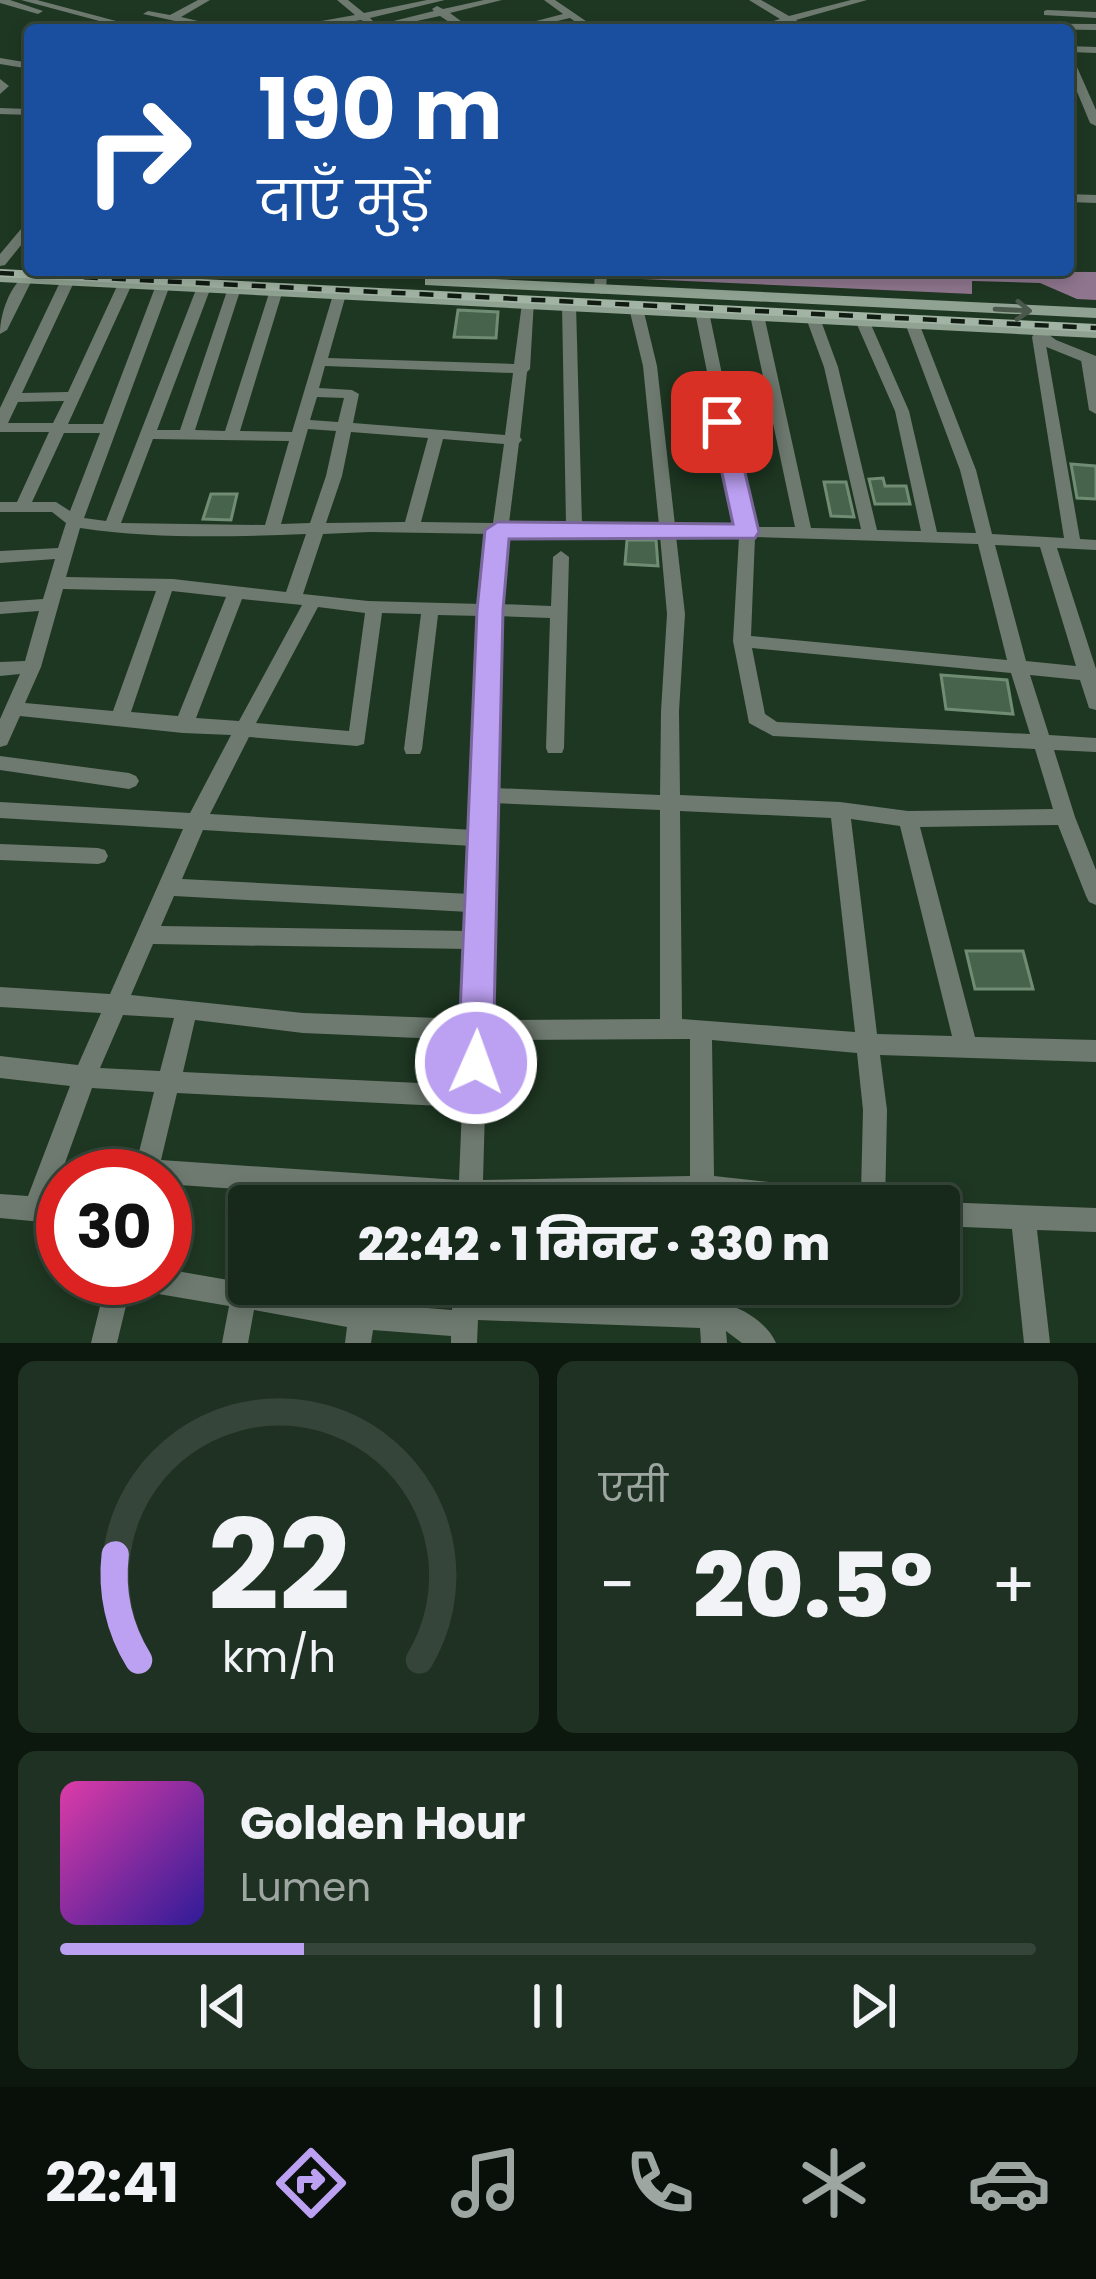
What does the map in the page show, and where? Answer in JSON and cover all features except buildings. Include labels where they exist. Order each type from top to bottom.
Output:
[{"type":"main road","points":[[52,276],[125,284],[1096,333]]},
{"type":"main road","points":[[468,276],[601,280],[1096,314]]},
{"type":"street","points":[[0,0],[79,24]]},
{"type":"street","points":[[26,0],[122,24]]},
{"type":"street","points":[[171,19],[205,0]]},
{"type":"street","points":[[344,2],[364,0]]},
{"type":"street","points":[[312,24],[434,4],[497,0]]},
{"type":"street","points":[[552,2],[572,0]]},
{"type":"street","points":[[754,0],[796,24]]},
{"type":"street","points":[[773,24],[839,2],[862,0]]},
{"type":"street","points":[[1050,0],[1047,13],[1051,24]]},
{"type":"street","points":[[344,2],[374,24]]},
{"type":"street","points":[[552,2],[584,24]]},
{"type":"street","points":[[389,24],[434,4]]},
{"type":"street","points":[[434,4],[460,24]]},
{"type":"street","points":[[138,5],[155,24]]},
{"type":"street","points":[[1047,13],[1096,15]]},
{"type":"street","points":[[148,14],[198,24]]},
{"type":"street","points":[[532,24],[572,15]]},
{"type":"street","points":[[1074,72],[1096,123]]},
{"type":"street","points":[[0,82],[4,86],[0,91]]},
{"type":"street","points":[[1079,83],[1096,84]]},
{"type":"street","points":[[1074,100],[1086,101]]},
{"type":"street","points":[[0,262],[24,233]]},
{"type":"street","points":[[0,330],[25,276]]},
{"type":"street","points":[[68,280],[0,426],[106,429]]},
{"type":"street","points":[[24,503],[125,284]]},
{"type":"street","points":[[0,740],[32,667],[46,605],[106,429],[163,285]]},
{"type":"street","points":[[111,530],[203,286]]},
{"type":"street","points":[[185,434],[234,288]]},
{"type":"street","points":[[231,435],[276,290]]},
{"type":"street","points":[[272,527],[340,292]]},
{"type":"street","points":[[471,1185],[490,610],[529,303]]},
{"type":"street","points":[[569,305],[574,533]]},
{"type":"street","points":[[636,308],[650,366],[676,614],[670,711],[671,1029]]},
{"type":"street","points":[[702,312],[747,532],[742,641],[752,712],[773,729],[1096,745]]},
{"type":"street","points":[[757,315],[804,532]]},
{"type":"street","points":[[813,318],[830,367],[870,535]]},
{"type":"street","points":[[862,320],[902,411],[929,537]]},
{"type":"street","points":[[912,323],[968,470],[1040,741],[1096,896]]},
{"type":"street","points":[[1037,333],[1092,361],[1096,410]]},
{"type":"street","points":[[1037,333],[1073,543]]},
{"type":"street","points":[[321,362],[523,369]]},
{"type":"street","points":[[58,1149],[146,934],[302,601],[316,526],[352,394],[313,392]]},
{"type":"street","points":[[12,398],[73,396]]},
{"type":"street","points":[[148,434],[231,435],[345,426],[514,440]]},
{"type":"street","points":[[412,527],[436,434]]},
{"type":"street","points":[[0,507],[24,503],[56,507],[74,523],[111,530],[316,526],[574,533],[804,532],[1096,545]]},
{"type":"street","points":[[1047,542],[1096,702]]},
{"type":"street","points":[[0,557],[64,553]]},
{"type":"street","points":[[555,748],[561,557]]},
{"type":"street","points":[[54,583],[166,585],[374,607],[560,612]]},
{"type":"street","points":[[119,719],[166,585]]},
{"type":"street","points":[[183,726],[236,592]]},
{"type":"street","points":[[0,608],[46,605]]},
{"type":"street","points":[[15,709],[357,739],[374,607]]},
{"type":"street","points":[[413,749],[430,609]]},
{"type":"street","points":[[742,641],[1090,674]]},
{"type":"street","points":[[0,668],[32,667]]},
{"type":"street","points":[[0,763],[129,781]]},
{"type":"street","points":[[486,795],[840,810],[908,819],[1065,817]]},
{"type":"street","points":[[0,810],[485,839]]},
{"type":"street","points":[[840,810],[875,1110],[873,1185]]},
{"type":"street","points":[[908,819],[966,1047]]},
{"type":"street","points":[[0,852],[98,856]]},
{"type":"street","points":[[168,887],[482,904]]},
{"type":"street","points":[[146,934],[481,940]]},
{"type":"street","points":[[0,997],[187,1009],[303,1023],[477,1030],[701,1029],[868,1044],[1096,1051]]},
{"type":"street","points":[[152,1149],[187,1009]]},
{"type":"street","points":[[701,1029],[702,1185]]},
{"type":"street","points":[[0,1067],[84,1078],[474,1096]]},
{"type":"street","points":[[192,1175],[304,1185]]},
{"type":"street","points":[[265,1185],[266,1179]]},
{"type":"street","points":[[0,1206],[36,1209]]},
{"type":"street","points":[[960,1215],[1096,1220]]},
{"type":"street","points":[[1023,1217],[1037,1343]]},
{"type":"street","points":[[192,1287],[228,1293]]},
{"type":"street","points":[[104,1343],[113,1305]]},
{"type":"street","points":[[235,1343],[242,1305]]},
{"type":"street","points":[[276,1305],[360,1329],[465,1314],[713,1329],[733,1319],[763,1343]]},
{"type":"shaded area","points":[[1074,272],[1096,272],[1096,300],[1077,299],[1040,283],[972,281],[972,294],[575,276],[1074,276]]},
{"type":"railway","points":[[0,273],[24,274]]},
{"type":"railway","points":[[60,276],[1096,328]]},
{"type":"route","points":[[476,1063],[490,610],[497,530],[747,532],[722,422]]}]
